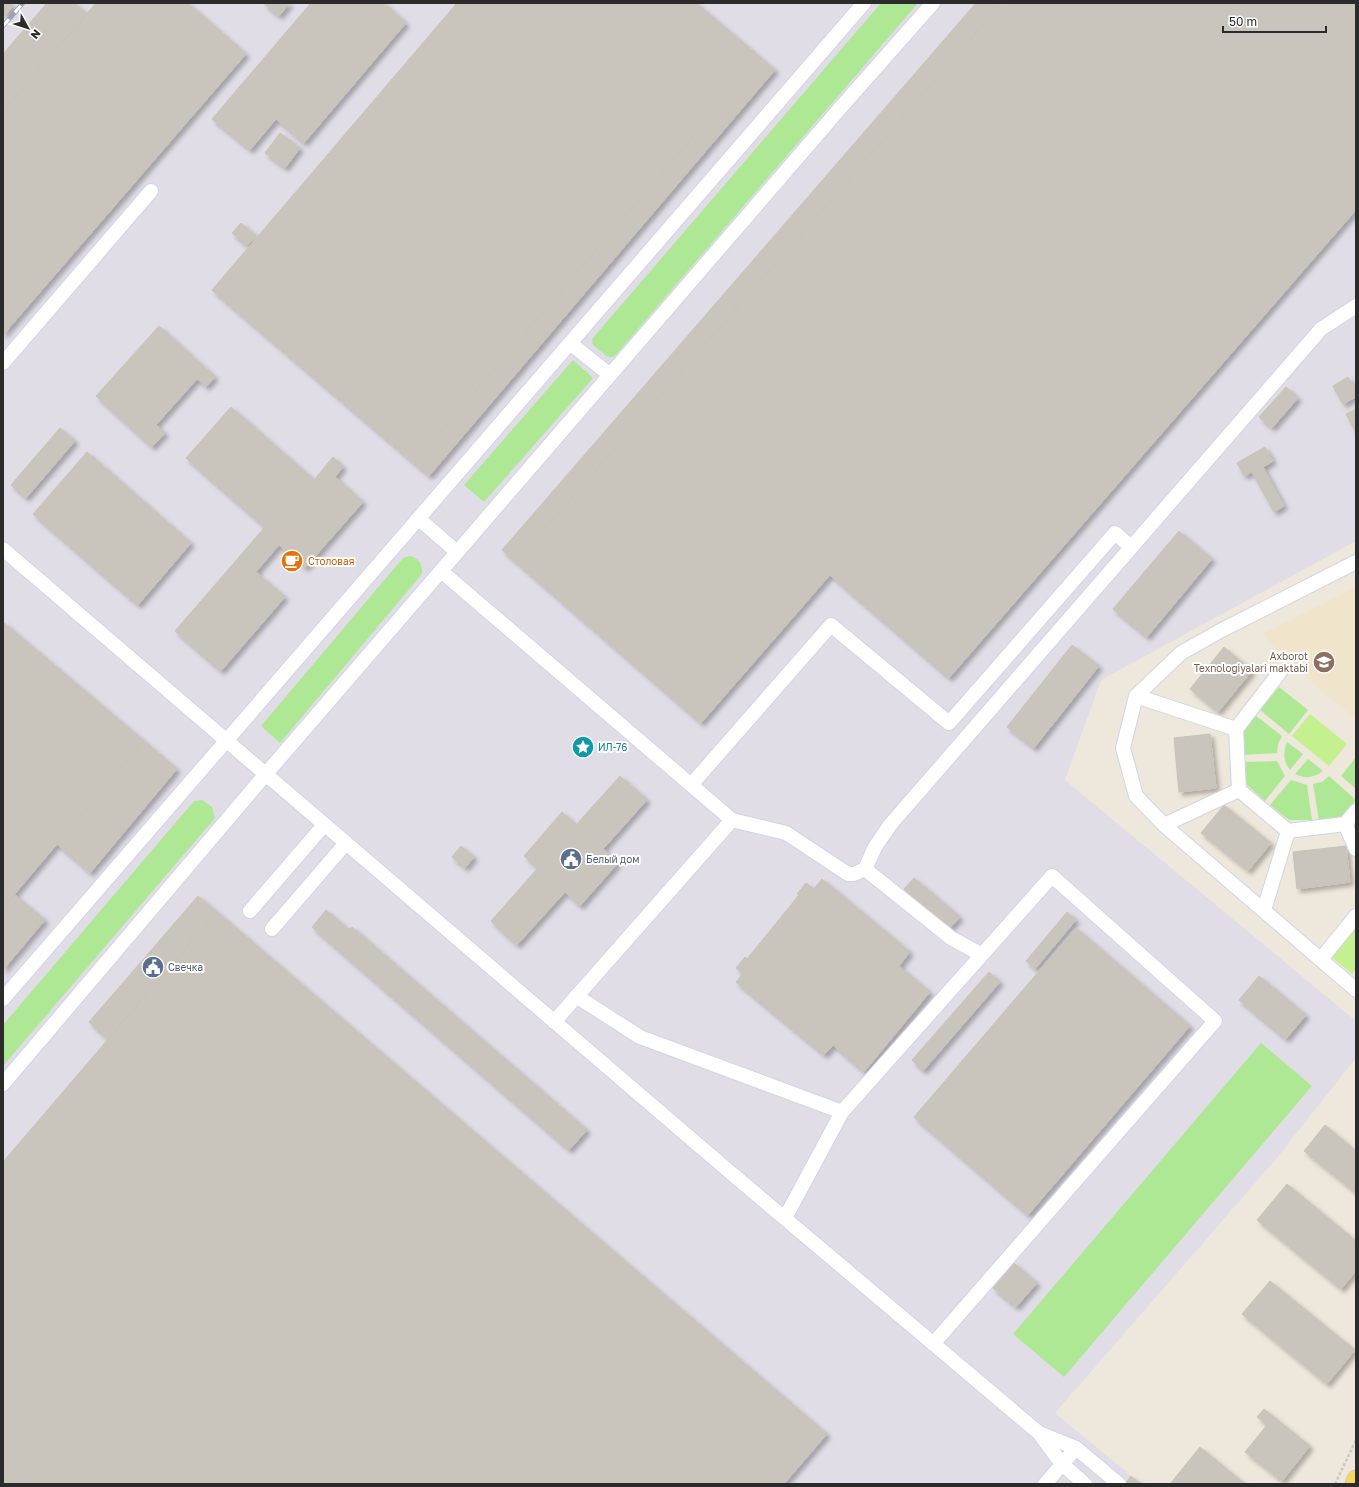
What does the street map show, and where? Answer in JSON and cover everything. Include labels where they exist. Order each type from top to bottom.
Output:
[{"type":"main road","points":[[1354,1484],[1356,1480]]},
{"type":"street","points":[[3,1000],[864,3]]},
{"type":"street","points":[[3,1084],[265,774],[933,3]]},
{"type":"street","points":[[3,363],[151,191]]},
{"type":"street","points":[[441,571],[732,820],[786,833],[848,874],[854,874],[865,869],[875,847],[890,825],[1321,329],[1356,306]]},
{"type":"street","points":[[570,343],[610,375]]},
{"type":"street","points":[[419,519],[457,552]]},
{"type":"street","points":[[691,784],[831,625],[949,724],[1115,534],[1131,547]]},
{"type":"street","points":[[3,549],[554,1022],[1039,1433],[1062,1464],[1085,1484]]},
{"type":"street","points":[[1356,562],[1220,630],[1181,653],[1136,696],[1123,748],[1136,796],[1164,825],[1356,990]]},
{"type":"street","points":[[1280,672],[1236,729],[1239,790],[1288,831],[1345,824],[1356,811]]},
{"type":"street","points":[[1136,696],[1236,729]]},
{"type":"street","points":[[1164,825],[1239,790]]},
{"type":"street","points":[[554,1022],[732,820]]},
{"type":"street","points":[[250,911],[324,824]]},
{"type":"street","points":[[1345,824],[1356,849]]},
{"type":"street","points":[[1264,910],[1288,831]]},
{"type":"street","points":[[272,929],[346,843]]},
{"type":"street","points":[[865,869],[951,938],[982,955]]},
{"type":"street","points":[[785,1218],[842,1112],[1052,876],[1215,1020],[934,1344]]},
{"type":"street","points":[[1321,959],[1356,916]]},
{"type":"street","points":[[576,996],[640,1037],[842,1112]]},
{"type":"street","points":[[1039,1433],[1076,1448],[1119,1484]]},
{"type":"street","points":[[1046,1484],[1076,1448]]},
{"type":"path","points":[[1335,1484],[1356,1440]]},
{"type":"shaded area","points":[[3,3],[1356,3],[1356,541],[1101,680],[1065,780],[1356,1021],[1356,1058],[1276,1159],[1055,1413],[1141,1484],[3,1484]]},
{"type":"shaded area","name":"Axborot Texnologiyalari maktabi","points":[[1356,587],[1356,718],[1321,691],[1262,634]]},
{"type":"green space","points":[[881,3],[918,3],[614,357],[608,357],[593,345],[592,339]]},
{"type":"green space","points":[[573,360],[593,378],[484,502],[464,485]]},
{"type":"green space","points":[[409,556],[420,562],[422,574],[280,743],[261,726],[403,558]]},
{"type":"green space","points":[[1279,687],[1308,710],[1289,734],[1260,710]]},
{"type":"green space","points":[[1310,714],[1347,744],[1329,766],[1292,736]]},
{"type":"green space","points":[[1255,715],[1282,736],[1278,744],[1277,753],[1243,755],[1242,733]]},
{"type":"green space","points":[[1287,742],[1303,754],[1290,770],[1284,756]]},
{"type":"green space","points":[[1356,757],[1356,789],[1341,776]]},
{"type":"green space","points":[[1308,759],[1323,771],[1309,777],[1302,777],[1295,774]]},
{"type":"green space","points":[[1277,761],[1285,776],[1265,801],[1246,784],[1241,762]]},
{"type":"green space","points":[[1329,776],[1356,800],[1341,817],[1319,821],[1313,784],[1322,782]]},
{"type":"green space","points":[[1291,780],[1307,785],[1312,820],[1289,820],[1270,805]]},
{"type":"green space","points":[[202,800],[212,807],[215,818],[3,1066],[3,1025],[194,801]]},
{"type":"green space","points":[[1356,924],[1356,969],[1352,974],[1330,956]]},
{"type":"green space","points":[[1261,1043],[1312,1086],[1064,1377],[1013,1334]]},
{"type":"building","points":[[3,3],[10,3],[13,6],[3,18]]},
{"type":"building","points":[[47,3],[74,3],[87,14],[3,111],[3,54]]},
{"type":"building","points":[[96,3],[188,3],[246,54],[3,335],[3,111]]},
{"type":"building","points":[[263,3],[290,3],[279,16]]},
{"type":"building","points":[[311,3],[384,3],[406,23],[304,143],[276,119],[250,150],[212,119]]},
{"type":"building","points":[[457,3],[696,3],[775,70],[711,145],[697,132],[414,463],[212,290]]},
{"type":"building","points":[[976,3],[1002,3],[516,562],[502,550]]},
{"type":"building","points":[[1002,3],[1356,3],[1356,210],[949,678],[830,575],[701,723],[516,562]]},
{"type":"building","points":[[697,132],[711,145],[429,476],[414,463]]},
{"type":"building","points":[[280,133],[300,148],[285,168],[265,153]]},
{"type":"building","points":[[241,223],[256,236],[247,246],[232,233]]},
{"type":"building","points":[[159,326],[215,377],[206,387],[197,379],[156,425],[165,433],[152,447],[96,396]]},
{"type":"building","points":[[1348,377],[1356,390],[1356,397],[1343,404],[1333,386]]},
{"type":"building","points":[[1286,387],[1298,398],[1272,428],[1259,417]]},
{"type":"building","points":[[231,407],[314,480],[333,457],[343,467],[335,477],[363,502],[305,568],[279,545],[256,572],[285,597],[221,671],[175,631],[265,527],[186,458]]},
{"type":"building","points":[[1356,409],[1356,433],[1346,414]]},
{"type":"building","points":[[60,428],[75,441],[26,498],[11,485]]},
{"type":"building","points":[[1265,447],[1273,461],[1263,467],[1284,506],[1274,512],[1252,472],[1244,476],[1237,463]]},
{"type":"building","points":[[87,452],[191,543],[138,605],[33,514]]},
{"type":"building","points":[[1179,531],[1212,559],[1147,637],[1113,609]]},
{"type":"building","points":[[3,622],[144,741],[3,908]]},
{"type":"building","points":[[1072,645],[1099,666],[1034,748],[1007,727]]},
{"type":"building","points":[[1224,647],[1252,671],[1218,712],[1190,689]]},
{"type":"building","points":[[1210,734],[1216,788],[1179,792],[1174,738]]},
{"type":"building","points":[[144,741],[177,769],[90,873],[57,844]]},
{"type":"building","name":"Белый дом","points":[[620,776],[647,800],[603,849],[618,863],[580,906],[565,892],[517,945],[491,921],[538,868],[524,856],[562,812],[576,825]]},
{"type":"building","points":[[1224,805],[1271,843],[1248,871],[1201,833]]},
{"type":"building","points":[[461,846],[474,857],[465,868],[452,857]]},
{"type":"building","points":[[1346,846],[1350,882],[1297,889],[1293,852]]},
{"type":"building","points":[[914,878],[960,917],[950,928],[904,889]]},
{"type":"building","points":[[822,879],[910,952],[899,966],[930,992],[864,1072],[833,1045],[824,1055],[736,982],[743,974],[736,968],[745,957],[747,959],[799,895],[797,894],[806,883],[814,889]]},
{"type":"building","points":[[15,895],[45,920],[3,970],[3,908]]},
{"type":"building","name":"Свечка","points":[[198,896],[217,912],[108,1039],[89,1022]]},
{"type":"building","points":[[326,910],[349,930],[352,927],[587,1130],[569,1150],[312,927]]},
{"type":"building","points":[[217,912],[827,1434],[784,1484],[3,1484],[3,1162]]},
{"type":"building","points":[[1067,912],[1076,920],[1035,969],[1026,961]]},
{"type":"building","points":[[1076,928],[1190,1026],[1028,1215],[914,1117]]},
{"type":"building","points":[[989,972],[1000,982],[923,1071],[912,1060]]},
{"type":"building","points":[[1259,976],[1306,1015],[1286,1039],[1239,1000]]},
{"type":"building","points":[[1325,1125],[1356,1151],[1356,1193],[1304,1151]]},
{"type":"building","points":[[1287,1184],[1356,1241],[1356,1271],[1341,1289],[1257,1220]]},
{"type":"building","points":[[1014,1263],[1037,1283],[1016,1307],[993,1288]]},
{"type":"building","points":[[1270,1281],[1355,1350],[1327,1384],[1242,1314]]},
{"type":"building","points":[[1264,1409],[1310,1446],[1282,1481],[1245,1452],[1267,1425],[1257,1417]]},
{"type":"building","points":[[1200,1447],[1245,1484],[1170,1484]]},
{"type":"building","points":[[1131,1476],[1141,1484],[1125,1484]]},
{"type":"railway","points":[[3,26],[23,3]]},
{"type":"place","name":"Столовая","points":[[292,561]]},
{"type":"place","name":"Axborot Texnologiyalari maktabi","points":[[1324,662]]},
{"type":"place","name":"ИЛ-76","points":[[583,747]]},
{"type":"place","name":"Белый дом","points":[[571,859]]},
{"type":"place","name":"Свечка","points":[[153,967]]}]
